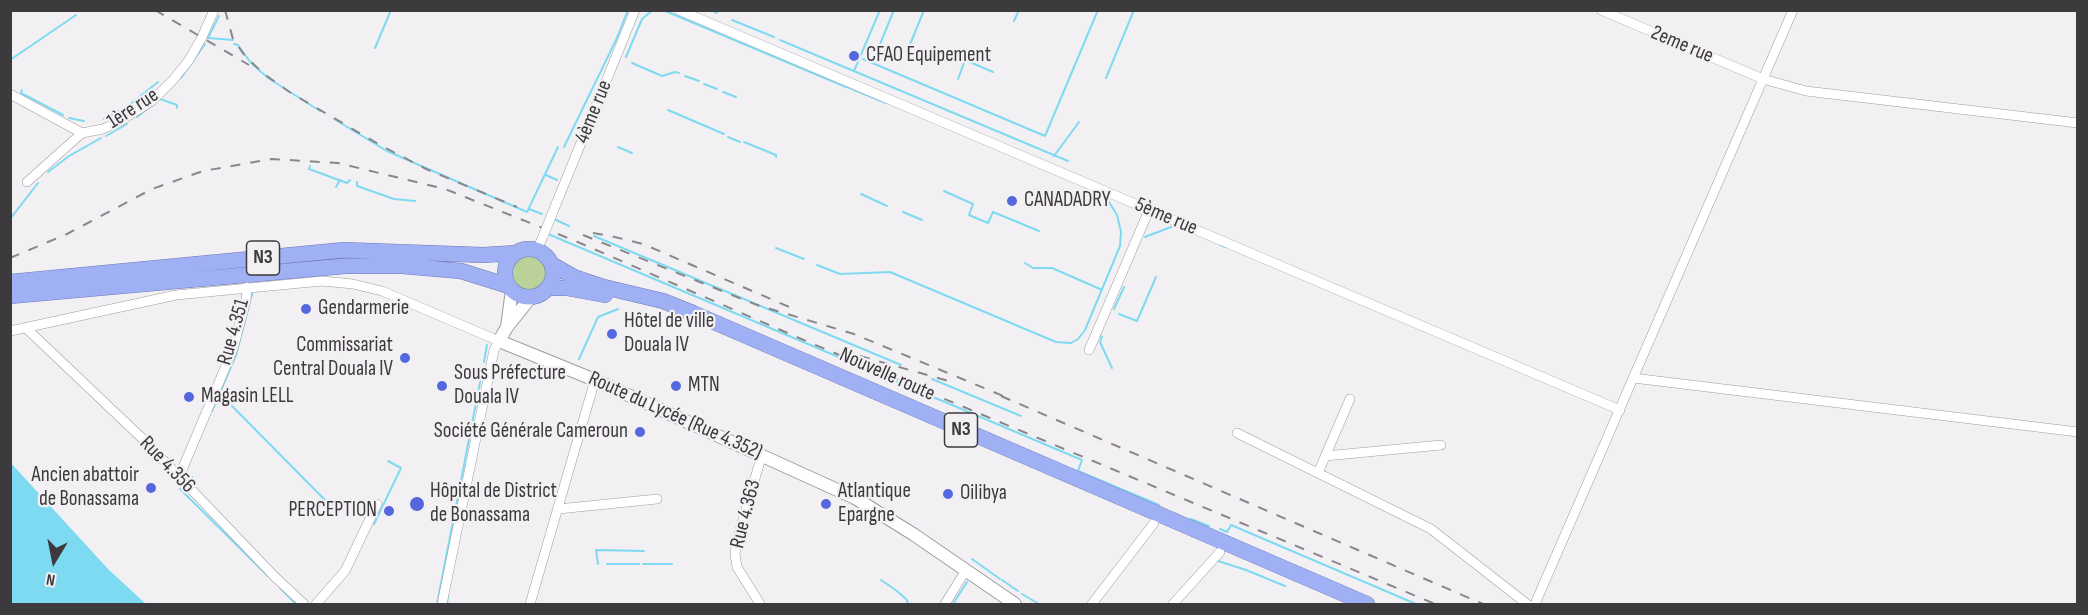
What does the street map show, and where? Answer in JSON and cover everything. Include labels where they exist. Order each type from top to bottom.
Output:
[{"type":"highway","name":"N3","points":[[10,282],[344,250],[483,255],[516,253],[526,249],[537,250],[547,256],[552,265]]},
{"type":"highway","points":[[511,288],[506,278],[506,268],[509,260],[516,253]]},
{"type":"highway","points":[[10,296],[345,266],[402,266],[461,271],[511,288],[521,296],[531,297],[549,288],[553,277],[552,265]]},
{"type":"highway","name":"Nouvelle route","points":[[552,265],[573,277],[663,301],[693,313],[1127,507],[1154,523],[1342,604]]},
{"type":"highway","name":"Nouvelle route","points":[[549,288],[567,288],[660,309],[1127,507],[1367,604]]},
{"type":"main road","points":[[507,327],[511,288]]},
{"type":"main road","points":[[499,340],[531,297]]},
{"type":"main road","name":"Route du Lycée (Rue 4.352)","points":[[499,340],[762,454],[855,498],[1015,604]]},
{"type":"street","name":"1ère rue","points":[[27,182],[82,133],[103,129],[152,101],[189,60],[214,10]]},
{"type":"street","name":"4ème rue","points":[[537,250],[635,10]]},
{"type":"street","name":"5ème rue","points":[[679,10],[1620,410]]},
{"type":"street","name":"2eme rue","points":[[1601,10],[1764,79],[1806,91],[2078,123]]},
{"type":"street","points":[[1534,604],[1793,10]]},
{"type":"street","points":[[10,94],[82,133]]},
{"type":"street","points":[[1089,350],[1149,210]]},
{"type":"street","name":"Route du Lycée (Rue 4.352)","points":[[10,331],[176,295],[322,281],[353,284],[382,291],[499,340]]},
{"type":"street","name":"Rue 4.351","points":[[180,477],[233,349],[246,300],[247,287]]},
{"type":"street","name":"Rue 4.356","points":[[27,329],[147,442],[275,577],[304,604]]},
{"type":"street","points":[[442,604],[494,350],[499,340]]},
{"type":"street","points":[[1633,378],[2078,432]]},
{"type":"street","points":[[530,604],[595,380]]},
{"type":"street","points":[[1318,473],[1350,399]]},
{"type":"street","points":[[1237,433],[1431,529],[1527,604]]},
{"type":"street","points":[[1325,456],[1441,446]]},
{"type":"street","name":"Rue 4.363","points":[[760,604],[737,567],[735,554],[762,454]]},
{"type":"street","points":[[558,509],[610,506],[657,499]]},
{"type":"street","points":[[316,604],[345,571],[377,504]]},
{"type":"street","points":[[1092,604],[1154,523]]},
{"type":"street","points":[[1173,604],[1220,552]]},
{"type":"street","points":[[945,604],[966,570]]},
{"type":"green space","points":[[530,256],[542,261],[547,273],[542,285],[530,290],[518,285],[513,273],[518,261]]},
{"type":"water","points":[[10,462],[109,570],[146,604],[11,604]]},
{"type":"waterway","points":[[375,48],[391,10]]},
{"type":"waterway","points":[[564,147],[616,40],[628,10]]},
{"type":"waterway","points":[[626,57],[642,19],[653,10]]},
{"type":"waterway","points":[[663,10],[846,87]]},
{"type":"waterway","points":[[711,10],[717,13]]},
{"type":"waterway","points":[[854,71],[880,10]]},
{"type":"waterway","points":[[880,44],[894,10]]},
{"type":"waterway","points":[[907,52],[924,10]]},
{"type":"waterway","points":[[1014,21],[1019,10]]},
{"type":"waterway","points":[[863,59],[1045,136],[1098,10]]},
{"type":"waterway","points":[[1106,78],[1134,10]]},
{"type":"waterway","points":[[10,60],[76,15]]},
{"type":"waterway","points":[[219,16],[208,38],[233,40]]},
{"type":"waterway","points":[[732,20],[774,37]]},
{"type":"waterway","points":[[780,40],[1068,161]]},
{"type":"waterway","points":[[181,78],[205,44]]},
{"type":"waterway","points":[[234,44],[238,45],[251,63],[268,78],[320,111]]},
{"type":"waterway","points":[[958,79],[965,60],[993,72]]},
{"type":"waterway","points":[[632,63],[662,76],[679,73]]},
{"type":"waterway","points":[[685,76],[699,81]]},
{"type":"waterway","points":[[104,119],[128,106],[158,82]]},
{"type":"waterway","points":[[704,84],[717,89]]},
{"type":"waterway","points":[[847,87],[886,103]]},
{"type":"waterway","points":[[22,90],[21,93],[63,115]]},
{"type":"waterway","points":[[723,92],[736,97]]},
{"type":"waterway","points":[[160,99],[177,105],[177,108]]},
{"type":"waterway","points":[[137,117],[151,106]]},
{"type":"waterway","points":[[668,110],[724,134]]},
{"type":"waterway","points":[[69,118],[84,121]]},
{"type":"waterway","points":[[334,119],[387,151],[527,212],[529,209],[542,214]]},
{"type":"waterway","points":[[1054,156],[1079,122]]},
{"type":"waterway","points":[[106,136],[127,124]]},
{"type":"waterway","points":[[728,137],[740,142]]},
{"type":"waterway","points":[[48,172],[69,156],[101,138]]},
{"type":"waterway","points":[[744,142],[776,155],[776,157]]},
{"type":"waterway","points":[[528,210],[558,147]]},
{"type":"waterway","points":[[618,147],[632,153]]},
{"type":"waterway","points":[[310,166],[309,169],[347,183],[350,180]]},
{"type":"waterway","points":[[546,175],[557,180]]},
{"type":"waterway","points":[[336,187],[340,180]]},
{"type":"waterway","points":[[357,182],[357,186],[394,199],[415,201]]},
{"type":"waterway","points":[[10,219],[38,183]]},
{"type":"waterway","points":[[944,191],[973,204],[969,215],[988,223],[993,212],[1039,231]]},
{"type":"waterway","points":[[817,265],[840,274],[890,272],[1056,342],[1071,343],[1078,339],[1085,330],[1120,246],[1121,232],[1117,215],[1109,202],[1098,193]]},
{"type":"waterway","points":[[861,194],[887,206]]},
{"type":"waterway","points":[[903,212],[922,220]]},
{"type":"waterway","points":[[554,219],[569,226]]},
{"type":"waterway","points":[[1145,237],[1176,225]]},
{"type":"waterway","points":[[548,234],[1082,460],[1078,471],[1159,505]]},
{"type":"waterway","points":[[594,236],[901,365]]},
{"type":"waterway","points":[[1219,244],[1225,247]]},
{"type":"waterway","points":[[776,248],[804,259]]},
{"type":"waterway","points":[[1025,263],[1033,268],[1052,268],[1100,289]]},
{"type":"waterway","points":[[1119,314],[1137,321],[1156,277]]},
{"type":"waterway","points":[[1114,309],[1124,287]]},
{"type":"waterway","points":[[221,390],[236,355],[252,294]]},
{"type":"waterway","points":[[579,359],[598,317],[618,309]]},
{"type":"waterway","points":[[1100,336],[1102,337],[1100,342],[1112,368]]},
{"type":"waterway","points":[[484,362],[487,345]]},
{"type":"waterway","points":[[437,604],[483,367]]},
{"type":"waterway","points":[[932,379],[1021,416]]},
{"type":"waterway","points":[[212,411],[220,392]]},
{"type":"waterway","points":[[232,406],[325,500]]},
{"type":"waterway","points":[[374,524],[401,468],[388,461]]},
{"type":"waterway","points":[[192,477],[195,489]]},
{"type":"waterway","points":[[180,489],[268,576]]},
{"type":"waterway","points":[[328,503],[337,512]]},
{"type":"waterway","points":[[1191,519],[1209,526]]},
{"type":"waterway","points":[[1220,529],[1227,532],[1231,525],[1416,604]]},
{"type":"waterway","points":[[598,564],[596,550],[644,551]]},
{"type":"waterway","points":[[972,559],[1000,579]]},
{"type":"waterway","points":[[1215,560],[1285,586]]},
{"type":"waterway","points":[[607,564],[639,564]]},
{"type":"waterway","points":[[643,564],[672,564]]},
{"type":"waterway","points":[[881,580],[897,591],[907,600],[908,604]]},
{"type":"waterway","points":[[1002,580],[1018,591]]},
{"type":"waterway","points":[[953,604],[967,582]]},
{"type":"waterway","points":[[280,588],[296,604]]},
{"type":"waterway","points":[[1022,594],[1039,604]]},
{"type":"waterway","points":[[447,604],[448,596]]},
{"type":"railway","points":[[155,10],[249,65]]},
{"type":"railway","points":[[225,10],[233,39],[245,56],[264,74],[291,93],[426,169],[517,207]]},
{"type":"railway","points":[[10,258],[67,234],[152,189],[203,171],[271,159],[338,163],[445,189],[573,240],[806,341],[1435,604]]},
{"type":"railway","points":[[593,233],[643,244],[794,309]]},
{"type":"railway","points":[[583,235],[757,305],[854,334],[1008,398]]},
{"type":"railway","points":[[860,356],[952,382]]},
{"type":"railway","points":[[1001,396],[1483,604]]},
{"type":"place","name":"CFAO Equipement","points":[[854,56]]},
{"type":"place","name":"CANADADRY","points":[[1012,201]]},
{"type":"place","name":"Gendarmerie","points":[[306,309]]},
{"type":"place","name":"Hôtel de ville Douala IV","points":[[612,334]]},
{"type":"place","name":"Commissariat Central Douala IV","points":[[405,358]]},
{"type":"place","name":"Sous Préfecture Douala IV","points":[[442,386]]},
{"type":"place","name":"MTN","points":[[676,386]]},
{"type":"place","name":"Magasin LELL","points":[[189,397]]},
{"type":"place","name":"Société Générale Cameroun","points":[[640,432]]},
{"type":"place","name":"Ancien abattoir de Bonassama","points":[[151,488]]},
{"type":"place","name":"Oilibya","points":[[948,494]]},
{"type":"place","name":"Hôpital de District de Bonassama","points":[[417,504]]},
{"type":"place","name":"Atlantique Epargne","points":[[826,504]]},
{"type":"place","name":"PERCEPTION","points":[[389,511]]}]
